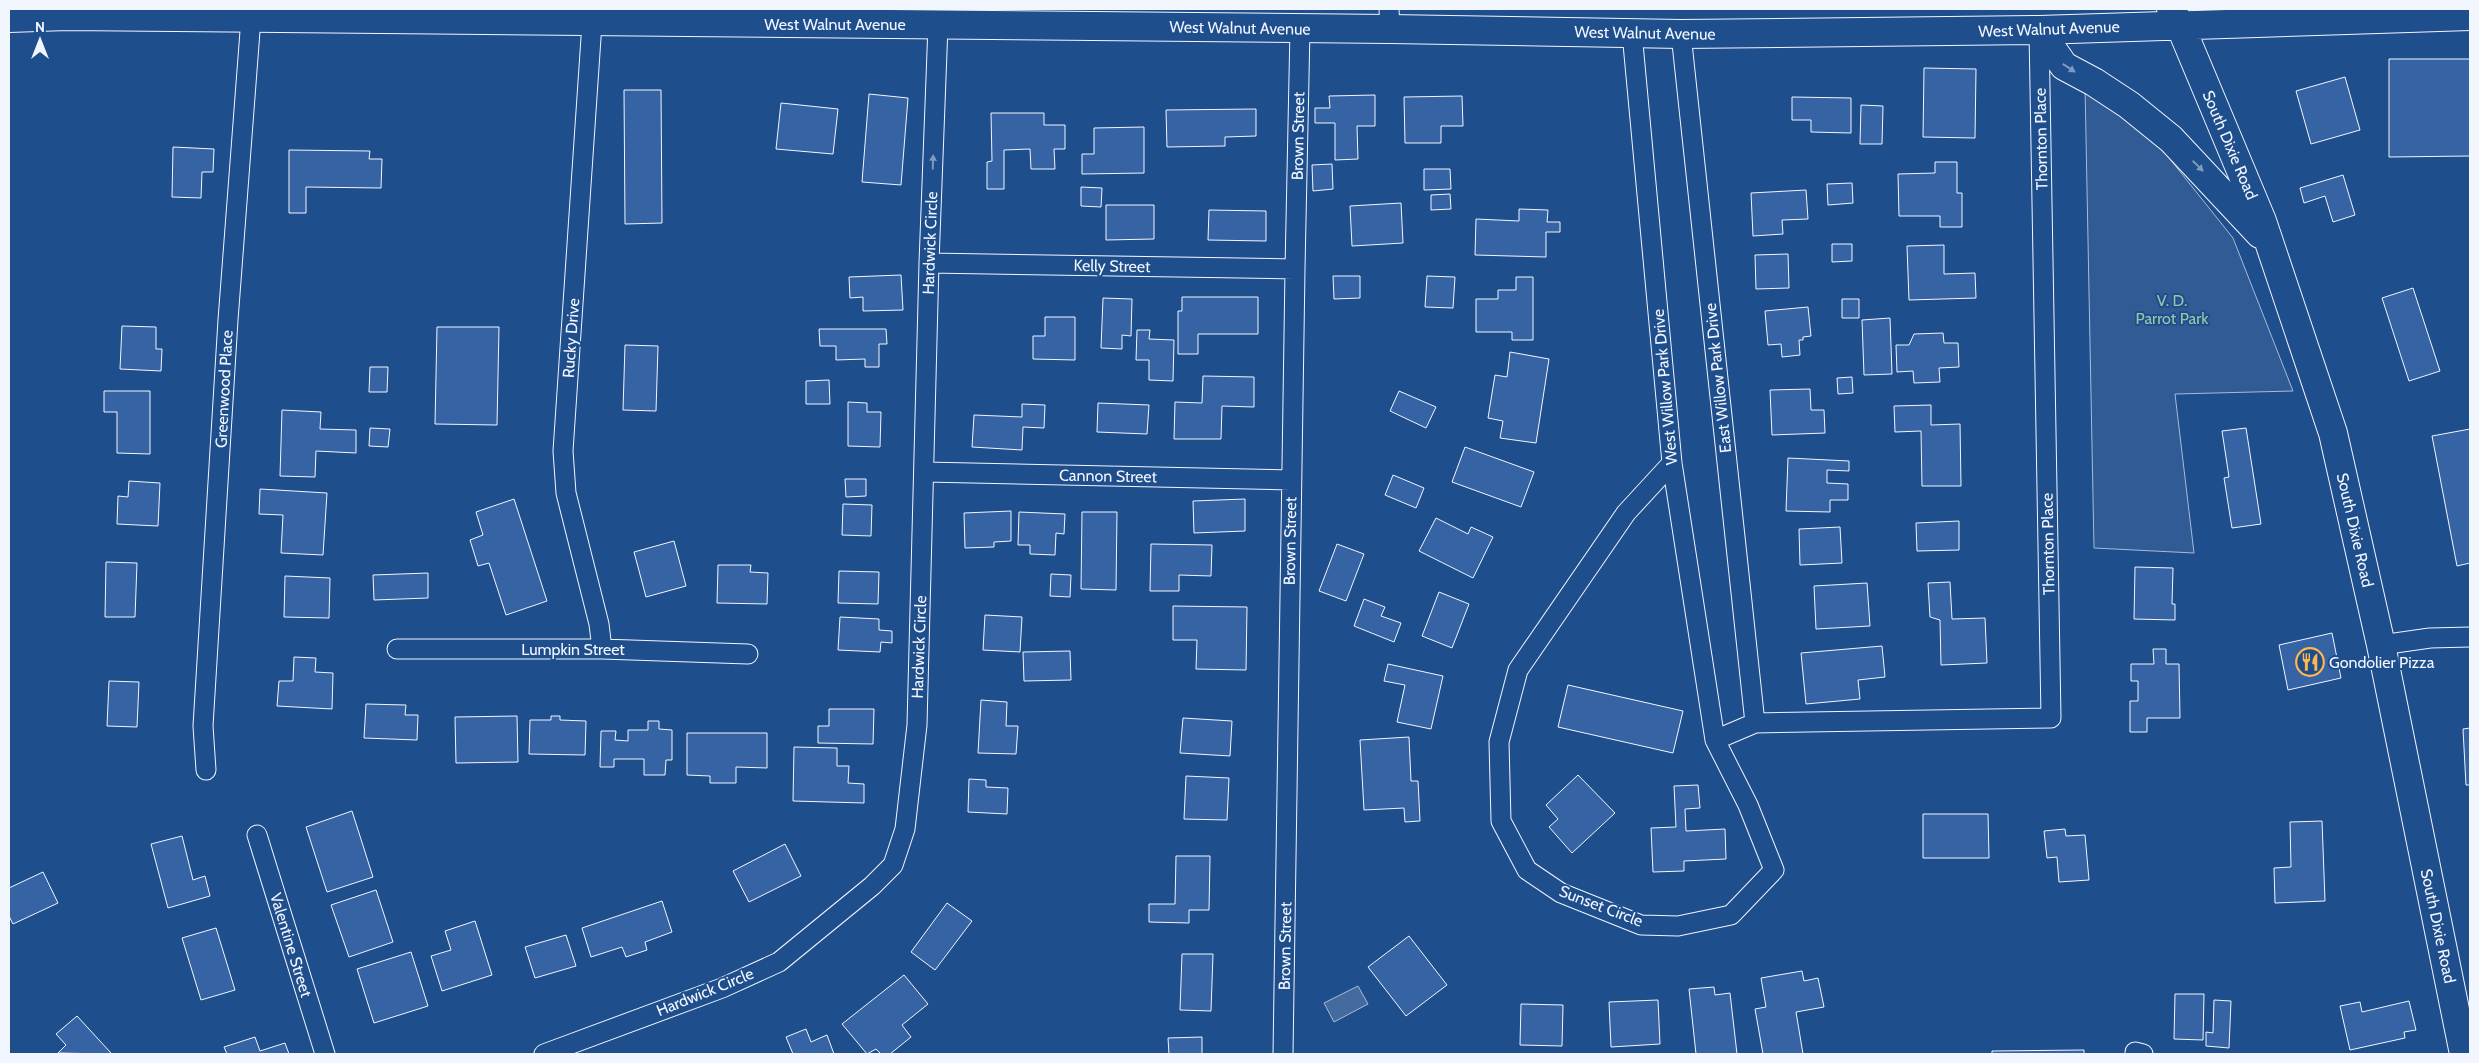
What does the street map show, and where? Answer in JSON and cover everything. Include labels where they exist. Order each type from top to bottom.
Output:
[{"type":"main road","name":"West Walnut Avenue","points":[[9,18],[250,14],[528,15],[592,22],[938,25],[1049,17],[1300,28],[1389,19],[1632,33],[1681,34],[2008,20],[2039,30],[2175,17],[2470,16]]},
{"type":"main road","name":"South Dixie Road","points":[[2175,17],[2271,246],[2333,433],[2381,644],[2464,1054]]},
{"type":"main road","points":[[2039,30],[2064,66],[2094,82],[2129,105],[2171,139],[2220,188],[2271,246]]},
{"type":"street","name":"Greenwood Place","points":[[206,770],[203,726],[228,320],[250,14]]},
{"type":"street","name":"Rucky Drive","points":[[592,22],[563,451],[566,493],[599,624],[602,649]]},
{"type":"street","name":"Hardwick Circle","points":[[544,1054],[722,988],[779,962],[872,886],[893,865],[905,829],[917,725],[929,263],[938,25]]},
{"type":"street","name":"Brown Street","points":[[1283,1054],[1294,269],[1300,28]]},
{"type":"street","name":"Thornton Place","points":[[1716,740],[1755,723],[2051,718],[2039,30]]},
{"type":"street","name":"West Willow Park Drive","points":[[1632,33],[1672,463],[1716,740]]},
{"type":"street","name":"East Willow Park Drive","points":[[1681,34],[1755,723]]},
{"type":"street","name":"Kelly Street","points":[[929,263],[1294,269]]},
{"type":"street","name":"Sunset Circle","points":[[1672,463],[1626,513],[1518,670],[1499,742],[1501,821],[1527,870],[1561,893],[1641,925],[1678,926],[1731,915],[1774,870],[1748,805],[1716,740]]},
{"type":"street","name":"Cannon Street","points":[[925,472],[1291,480]]},
{"type":"street","points":[[2381,644],[2430,638],[2470,637]]},
{"type":"street","name":"Lumpkin Street","points":[[397,650],[602,649],[748,654]]},
{"type":"street","name":"Valentine Street","points":[[257,835],[325,1054]]},
{"type":"street","points":[[2136,1054],[2135,1052],[2143,1054]]},
{"type":"shaded area","name":"V. D. Parrot Park","points":[[2085,86],[2154,139],[2233,238],[2293,391],[2175,394],[2194,553],[2094,548]]},
{"type":"shaded area","points":[[1358,986],[1368,1004],[1334,1022],[1324,1003]]},
{"type":"building","points":[[2389,59],[2470,59],[2470,156],[2389,157]]},
{"type":"building","points":[[1924,68],[1976,69],[1975,138],[1923,137]]},
{"type":"building","points":[[2345,77],[2360,130],[2311,144],[2296,91]]},
{"type":"building","points":[[624,90],[661,90],[662,223],[625,224]]},
{"type":"building","points":[[869,94],[908,98],[901,185],[862,182]]},
{"type":"building","points":[[1375,95],[1375,126],[1357,126],[1358,159],[1335,160],[1335,123],[1315,123],[1315,108],[1330,108],[1329,96]]},
{"type":"building","points":[[1462,96],[1463,126],[1441,126],[1441,143],[1405,143],[1404,97]]},
{"type":"building","points":[[1792,97],[1851,98],[1851,133],[1811,132],[1811,120],[1792,120]]},
{"type":"building","points":[[781,103],[838,109],[833,154],[776,149]]},
{"type":"building","points":[[1861,105],[1883,106],[1882,144],[1860,144]]},
{"type":"building","points":[[1256,109],[1256,136],[1225,137],[1225,146],[1167,147],[1166,110]]},
{"type":"building","points":[[991,113],[1044,113],[1044,125],[1065,125],[1065,149],[1054,149],[1055,169],[1031,169],[1030,149],[1004,150],[1004,189],[987,189],[987,162],[992,161]]},
{"type":"building","points":[[1144,127],[1144,173],[1082,174],[1082,154],[1094,154],[1094,128]]},
{"type":"building","points":[[173,147],[214,149],[213,172],[202,172],[201,198],[172,197]]},
{"type":"building","points":[[289,150],[370,151],[369,159],[382,159],[381,188],[306,187],[306,213],[289,213]]},
{"type":"building","points":[[1935,162],[1957,162],[1957,193],[1962,193],[1962,227],[1940,227],[1940,216],[1899,216],[1898,174],[1935,173]]},
{"type":"building","points":[[1332,164],[1333,189],[1313,191],[1312,165]]},
{"type":"building","points":[[1424,169],[1450,169],[1451,189],[1424,190]]},
{"type":"building","points":[[2343,175],[2355,215],[2333,222],[2325,196],[2304,203],[2300,188]]},
{"type":"building","points":[[1852,183],[1853,203],[1828,205],[1827,184]]},
{"type":"building","points":[[1081,187],[1102,188],[1101,207],[1081,206]]},
{"type":"building","points":[[1806,190],[1808,219],[1782,220],[1783,234],[1753,236],[1751,193]]},
{"type":"building","points":[[1450,194],[1451,209],[1431,210],[1431,195]]},
{"type":"building","points":[[1401,203],[1403,243],[1352,246],[1350,206]]},
{"type":"building","points":[[1106,205],[1154,205],[1154,239],[1106,240]]},
{"type":"building","points":[[1519,209],[1548,210],[1547,222],[1560,222],[1560,232],[1546,232],[1546,257],[1475,255],[1476,219],[1519,221]]},
{"type":"building","points":[[1209,210],[1266,211],[1266,241],[1208,240]]},
{"type":"building","points":[[1832,244],[1852,244],[1852,261],[1832,262]]},
{"type":"building","points":[[1944,245],[1944,274],[1975,273],[1976,298],[1909,300],[1907,246]]},
{"type":"building","points":[[1788,254],[1789,288],[1756,289],[1755,255]]},
{"type":"building","points":[[901,275],[903,310],[863,311],[863,297],[850,298],[849,277]]},
{"type":"building","points":[[1333,276],[1360,276],[1360,298],[1334,299]]},
{"type":"building","points":[[1427,276],[1455,277],[1453,308],[1425,307]]},
{"type":"building","points":[[1516,277],[1533,277],[1533,340],[1512,340],[1512,332],[1476,332],[1476,299],[1498,299],[1498,290],[1516,290]]},
{"type":"building","points":[[2413,288],[2440,371],[2409,381],[2382,298]]},
{"type":"building","points":[[1182,297],[1258,297],[1258,334],[1198,334],[1198,354],[1178,354],[1178,311],[1182,311]]},
{"type":"building","points":[[1103,298],[1132,299],[1131,336],[1122,335],[1122,349],[1101,348]]},
{"type":"building","points":[[1842,299],[1859,299],[1859,318],[1842,318]]},
{"type":"building","points":[[1808,307],[1811,336],[1803,337],[1803,340],[1799,340],[1800,355],[1782,357],[1781,344],[1768,345],[1765,311]]},
{"type":"building","points":[[1045,317],[1075,317],[1075,360],[1033,359],[1033,336],[1045,336]]},
{"type":"building","points":[[1890,318],[1892,374],[1864,375],[1862,320]]},
{"type":"building","points":[[122,326],[156,327],[156,349],[162,349],[161,371],[120,369]]},
{"type":"building","points":[[437,327],[499,327],[497,425],[435,424]]},
{"type":"building","points":[[819,329],[886,329],[887,344],[879,344],[879,367],[865,367],[865,359],[836,360],[836,346],[820,346]]},
{"type":"building","points":[[1137,330],[1150,330],[1149,339],[1174,340],[1173,381],[1149,380],[1149,360],[1136,360]]},
{"type":"building","points":[[1943,333],[1944,343],[1958,343],[1959,367],[1939,368],[1940,382],[1914,383],[1913,371],[1897,372],[1896,345],[1909,345],[1914,334]]},
{"type":"building","points":[[625,345],[658,346],[656,411],[623,410]]},
{"type":"building","points":[[1510,352],[1549,359],[1536,443],[1500,438],[1503,421],[1488,418],[1495,375],[1507,377]]},
{"type":"building","points":[[370,367],[388,367],[387,392],[369,392]]},
{"type":"building","points":[[1203,376],[1254,377],[1254,407],[1222,406],[1221,439],[1174,439],[1175,402],[1202,403]]},
{"type":"building","points":[[1852,377],[1853,393],[1838,394],[1837,378]]},
{"type":"building","points":[[829,380],[830,404],[806,404],[806,381]]},
{"type":"building","points":[[1810,389],[1811,410],[1824,410],[1825,433],[1772,435],[1770,390]]},
{"type":"building","points":[[104,391],[150,391],[150,454],[117,453],[117,412],[104,412]]},
{"type":"building","points":[[1399,391],[1436,407],[1426,428],[1390,411]]},
{"type":"building","points":[[848,402],[867,403],[867,412],[881,412],[880,447],[848,446]]},
{"type":"building","points":[[1098,403],[1149,405],[1147,434],[1097,432]]},
{"type":"building","points":[[1022,404],[1045,405],[1044,428],[1023,427],[1022,450],[972,447],[974,415],[1022,417]]},
{"type":"building","points":[[1931,405],[1931,425],[1960,424],[1961,486],[1922,486],[1921,431],[1895,432],[1894,406]]},
{"type":"building","points":[[282,410],[321,412],[320,429],[356,430],[356,453],[316,451],[315,477],[280,476]]},
{"type":"building","points":[[370,428],[390,429],[388,447],[369,446]]},
{"type":"building","points":[[2246,428],[2261,524],[2232,528],[2224,478],[2229,477],[2222,431]]},
{"type":"building","points":[[2470,429],[2470,563],[2457,566],[2432,436]]},
{"type":"building","points":[[1465,447],[1534,472],[1521,507],[1452,482]]},
{"type":"building","points":[[1788,458],[1849,461],[1849,471],[1827,470],[1827,483],[1848,484],[1848,500],[1830,500],[1830,512],[1786,511]]},
{"type":"building","points":[[1393,475],[1424,488],[1416,508],[1385,495]]},
{"type":"building","points":[[845,479],[866,479],[866,496],[846,497]]},
{"type":"building","points":[[129,481],[160,483],[158,526],[117,524],[118,496],[128,497]]},
{"type":"building","points":[[260,489],[327,493],[323,555],[281,553],[283,515],[259,514]]},
{"type":"building","points":[[514,499],[547,601],[506,615],[489,563],[478,566],[470,540],[483,535],[476,512]]},
{"type":"building","points":[[1245,499],[1245,531],[1194,533],[1193,501]]},
{"type":"building","points":[[843,504],[872,505],[871,536],[842,535]]},
{"type":"building","points":[[1011,511],[1011,541],[994,542],[994,547],[965,548],[964,513]]},
{"type":"building","points":[[1019,512],[1065,514],[1064,534],[1056,533],[1055,555],[1030,554],[1030,545],[1018,545]]},
{"type":"building","points":[[1082,512],[1117,512],[1116,590],[1081,589]]},
{"type":"building","points":[[1436,518],[1468,534],[1471,527],[1493,537],[1473,578],[1419,551]]},
{"type":"building","points":[[1959,521],[1959,550],[1917,551],[1916,523]]},
{"type":"building","points":[[1840,527],[1842,563],[1800,565],[1799,529]]},
{"type":"building","points":[[674,541],[686,586],[646,597],[634,552]]},
{"type":"building","points":[[1151,544],[1212,545],[1211,576],[1179,575],[1179,591],[1150,591]]},
{"type":"building","points":[[1337,544],[1364,554],[1346,601],[1319,591]]},
{"type":"building","points":[[106,562],[137,563],[135,617],[105,617]]},
{"type":"building","points":[[718,565],[751,565],[750,572],[768,573],[767,604],[717,603]]},
{"type":"building","points":[[2135,567],[2173,568],[2172,604],[2175,604],[2175,620],[2134,619]]},
{"type":"building","points":[[839,571],[879,572],[878,604],[838,603]]},
{"type":"building","points":[[428,573],[428,598],[374,600],[373,575]]},
{"type":"building","points":[[1051,574],[1071,575],[1070,597],[1050,596]]},
{"type":"building","points":[[285,576],[330,578],[329,618],[284,617]]},
{"type":"building","points":[[1950,582],[1952,619],[1985,618],[1987,663],[1941,665],[1940,620],[1930,617],[1928,583]]},
{"type":"building","points":[[1867,583],[1870,626],[1816,629],[1814,586]]},
{"type":"building","points":[[1439,592],[1469,604],[1452,648],[1422,636]]},
{"type":"building","points":[[1364,599],[1385,607],[1381,616],[1401,623],[1394,642],[1354,626]]},
{"type":"building","points":[[1173,606],[1247,607],[1246,670],[1196,669],[1197,640],[1173,640]]},
{"type":"building","points":[[985,615],[1022,617],[1020,652],[983,650]]},
{"type":"building","points":[[840,617],[879,619],[879,630],[892,631],[892,643],[881,642],[880,652],[838,650]]},
{"type":"building","name":"Gondolier Pizza","points":[[2332,633],[2341,678],[2288,690],[2279,645]]},
{"type":"building","points":[[1882,646],[1885,677],[1858,680],[1860,699],[1806,704],[1801,653]]},
{"type":"building","points":[[2153,649],[2166,649],[2166,664],[2179,664],[2180,718],[2147,718],[2147,732],[2130,732],[2130,701],[2138,701],[2138,681],[2131,681],[2131,664],[2154,664]]},
{"type":"building","points":[[1070,651],[1071,680],[1024,681],[1023,652]]},
{"type":"building","points":[[294,657],[316,658],[315,672],[333,673],[332,709],[277,706],[279,681],[293,681]]},
{"type":"building","points":[[1388,664],[1443,676],[1431,729],[1397,722],[1405,685],[1384,681]]},
{"type":"building","points":[[109,681],[139,682],[137,727],[107,726]]},
{"type":"building","points":[[1568,685],[1683,711],[1673,753],[1558,727]]},
{"type":"building","points":[[981,700],[1007,702],[1006,726],[1018,726],[1016,754],[978,753]]},
{"type":"building","points":[[366,704],[406,705],[405,715],[418,715],[417,740],[364,738]]},
{"type":"building","points":[[829,709],[874,709],[873,744],[818,743],[818,726],[829,726]]},
{"type":"building","points":[[517,716],[518,762],[456,763],[455,717]]},
{"type":"building","points":[[551,716],[560,716],[560,720],[586,721],[585,755],[529,754],[530,720],[551,720]]},
{"type":"building","points":[[1183,718],[1232,721],[1230,756],[1180,753]]},
{"type":"building","points":[[648,721],[659,721],[659,729],[672,730],[672,760],[666,760],[665,775],[644,775],[644,759],[614,759],[614,767],[600,767],[601,731],[616,731],[615,740],[628,741],[628,730],[648,730]]},
{"type":"building","points":[[2470,728],[2470,785],[2466,785],[2463,729]]},
{"type":"building","points":[[687,733],[767,733],[767,768],[736,767],[736,783],[710,783],[710,776],[687,775]]},
{"type":"building","points":[[1409,737],[1411,781],[1418,781],[1420,821],[1405,822],[1404,808],[1364,810],[1360,740]]},
{"type":"building","points":[[794,747],[837,748],[837,766],[849,766],[848,783],[864,784],[864,803],[793,801]]},
{"type":"building","points":[[1578,775],[1615,813],[1572,853],[1549,827],[1558,819],[1546,805]]},
{"type":"building","points":[[1186,776],[1229,778],[1227,820],[1184,819]]},
{"type":"building","points":[[969,779],[986,780],[986,787],[1008,788],[1007,814],[968,812]]},
{"type":"building","points":[[1698,785],[1700,808],[1685,809],[1686,831],[1725,829],[1726,859],[1684,861],[1684,871],[1653,872],[1651,828],[1676,827],[1674,786]]},
{"type":"building","points":[[352,811],[373,877],[327,892],[306,827]]},
{"type":"building","points":[[1923,814],[1988,814],[1989,858],[1923,858]]},
{"type":"building","points":[[2322,821],[2325,901],[2275,903],[2274,868],[2291,867],[2290,822]]},
{"type":"building","points":[[2065,829],[2066,836],[2085,835],[2089,880],[2059,882],[2057,857],[2047,858],[2044,831]]},
{"type":"building","points":[[182,836],[193,880],[205,876],[210,896],[168,908],[151,844]]},
{"type":"building","points":[[785,844],[801,876],[749,902],[733,871]]},
{"type":"building","points":[[1176,856],[1210,856],[1209,910],[1189,910],[1189,923],[1149,922],[1149,904],[1175,904]]},
{"type":"building","points":[[43,872],[58,903],[13,924],[9,916],[9,888]]},
{"type":"building","points":[[376,890],[393,942],[349,957],[331,905]]},
{"type":"building","points":[[662,901],[672,932],[645,942],[647,950],[626,957],[622,947],[591,957],[582,928]]},
{"type":"building","points":[[947,903],[972,921],[935,970],[911,952]]},
{"type":"building","points":[[475,921],[492,975],[442,991],[431,956],[451,950],[445,931]]},
{"type":"building","points":[[216,928],[235,990],[201,1000],[182,938]]},
{"type":"building","points":[[566,935],[576,966],[535,978],[525,947]]},
{"type":"building","points":[[1409,936],[1447,985],[1406,1016],[1368,967]]},
{"type":"building","points":[[411,952],[428,1006],[374,1023],[357,969]]},
{"type":"building","points":[[1182,954],[1213,954],[1211,1011],[1180,1010]]},
{"type":"building","points":[[1802,971],[1804,981],[1818,978],[1824,1007],[1796,1012],[1803,1054],[1763,1054],[1755,1009],[1766,1007],[1761,978]]},
{"type":"building","points":[[904,975],[928,1004],[902,1025],[911,1037],[890,1054],[881,1054],[876,1049],[867,1054],[842,1024]]},
{"type":"building","points":[[1714,987],[1715,995],[1730,993],[1737,1054],[1696,1054],[1689,989]]},
{"type":"building","points":[[2175,994],[2204,994],[2203,1040],[2174,1039]]},
{"type":"building","points":[[1658,1000],[1660,1044],[1611,1047],[1609,1002]]},
{"type":"building","points":[[2214,1000],[2231,1001],[2229,1048],[2206,1046],[2206,1032],[2213,1033]]},
{"type":"building","points":[[2409,1001],[2416,1030],[2404,1032],[2405,1038],[2350,1050],[2340,1006],[2360,1002],[2362,1012]]},
{"type":"building","points":[[1521,1004],[1563,1005],[1562,1046],[1520,1045]]},
{"type":"building","points":[[77,1016],[110,1054],[58,1053],[66,1045],[56,1034]]},
{"type":"building","points":[[806,1029],[811,1042],[827,1035],[834,1054],[793,1054],[786,1037]]},
{"type":"building","points":[[255,1037],[260,1051],[285,1043],[289,1054],[227,1054],[224,1047]]},
{"type":"building","points":[[1202,1037],[1202,1054],[1169,1054],[1168,1038]]},
{"type":"building","points":[[2084,1050],[2084,1054],[1992,1054],[1992,1051]]},
{"type":"place","name":"Gondolier Pizza","points":[[2310,662]]}]
